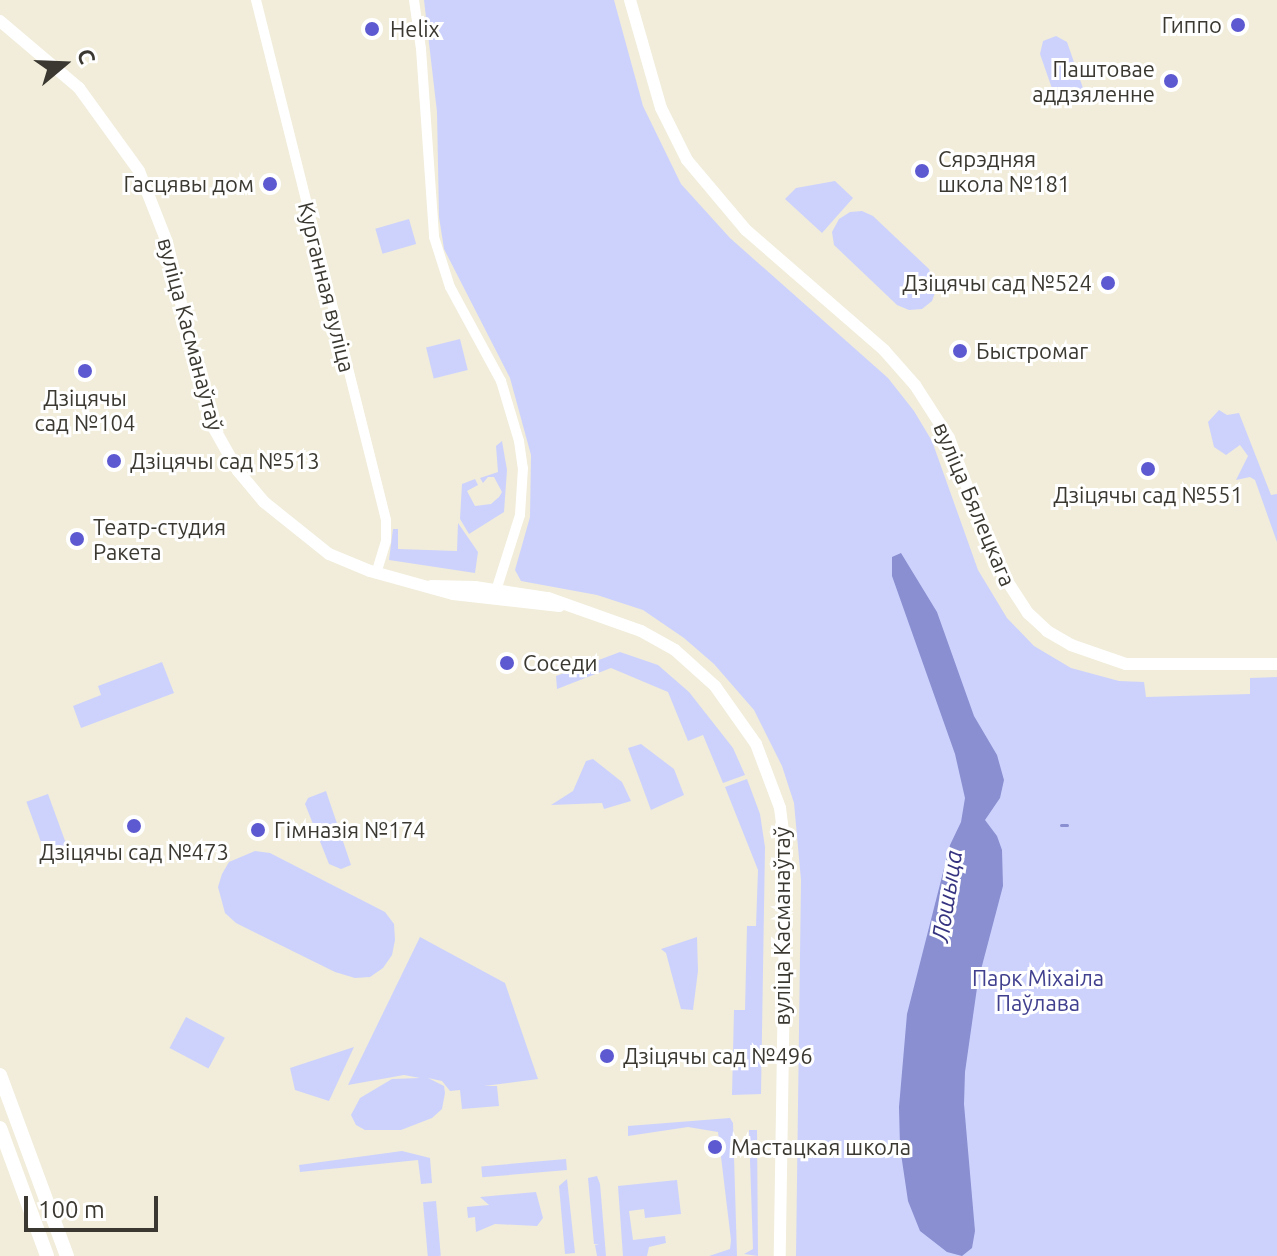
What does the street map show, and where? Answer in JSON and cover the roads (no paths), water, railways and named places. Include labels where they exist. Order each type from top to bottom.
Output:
[{"type":"main road","points":[[1,1083],[67,1256]]},
{"type":"main road","points":[[0,1128],[47,1256]]},
{"type":"street","name":"Курганная вуліца","points":[[256,0],[386,520],[386,541],[376,573]]},
{"type":"street","points":[[414,0],[421,49],[434,237],[450,287],[501,381],[519,441],[523,468],[520,515],[495,595]]},
{"type":"street","name":"вуліца Бялецкага","points":[[630,0],[661,108],[687,160],[746,230],[884,350],[915,385],[949,438],[996,564],[1028,613],[1047,631],[1071,645],[1126,664],[1277,664]]},
{"type":"street","name":"вуліца Касманаўтаў","points":[[0,21],[79,88],[139,171],[170,253],[215,430],[238,471],[264,502],[329,554],[376,573],[431,586],[495,595],[548,598],[641,631],[692,664],[738,714],[771,777],[780,808],[786,855],[780,1256]]},
{"type":"water","name":"Лошыца","points":[[901,553],[937,612],[974,716],[997,755],[1004,780],[1000,798],[985,820],[997,836],[1002,850],[1003,886],[978,981],[965,1072],[964,1104],[975,1231],[972,1248],[962,1256],[947,1252],[920,1231],[908,1201],[900,1147],[899,1107],[907,1014],[965,798],[955,754],[892,576],[892,557]]},
{"type":"waterway","points":[[1061,825],[1067,825]]},
{"type":"place","name":"Гиппо","points":[[1238,25]]},
{"type":"place","name":"Helix","points":[[372,29]]},
{"type":"place","name":"Паштовае аддзяленне","points":[[1171,81]]},
{"type":"place","name":"Сярэдняя школа №181","points":[[922,171]]},
{"type":"place","name":"Гасцявы дом","points":[[270,184]]},
{"type":"place","name":"Дзіцячы сад №524","points":[[1108,283]]},
{"type":"place","name":"Быстромаг","points":[[960,351]]},
{"type":"place","name":"Дзіцячы сад №104","points":[[85,371]]},
{"type":"place","name":"Дзіцячы сад №513","points":[[114,461]]},
{"type":"place","name":"Дзіцячы сад №551","points":[[1148,469]]},
{"type":"place","name":"Театр-студия Ракета","points":[[77,539]]},
{"type":"place","name":"Соседи","points":[[507,663]]},
{"type":"place","name":"Дзіцячы сад №473","points":[[134,826]]},
{"type":"place","name":"Гімназія №174","points":[[258,830]]},
{"type":"place","name":"Дзіцячы сад №496","points":[[607,1056]]},
{"type":"place","name":"Мастацкая школа","points":[[715,1147]]},
{"type":"park label","name":"Парк Міхаіла Паўлава","points":[[1038,990]]}]
